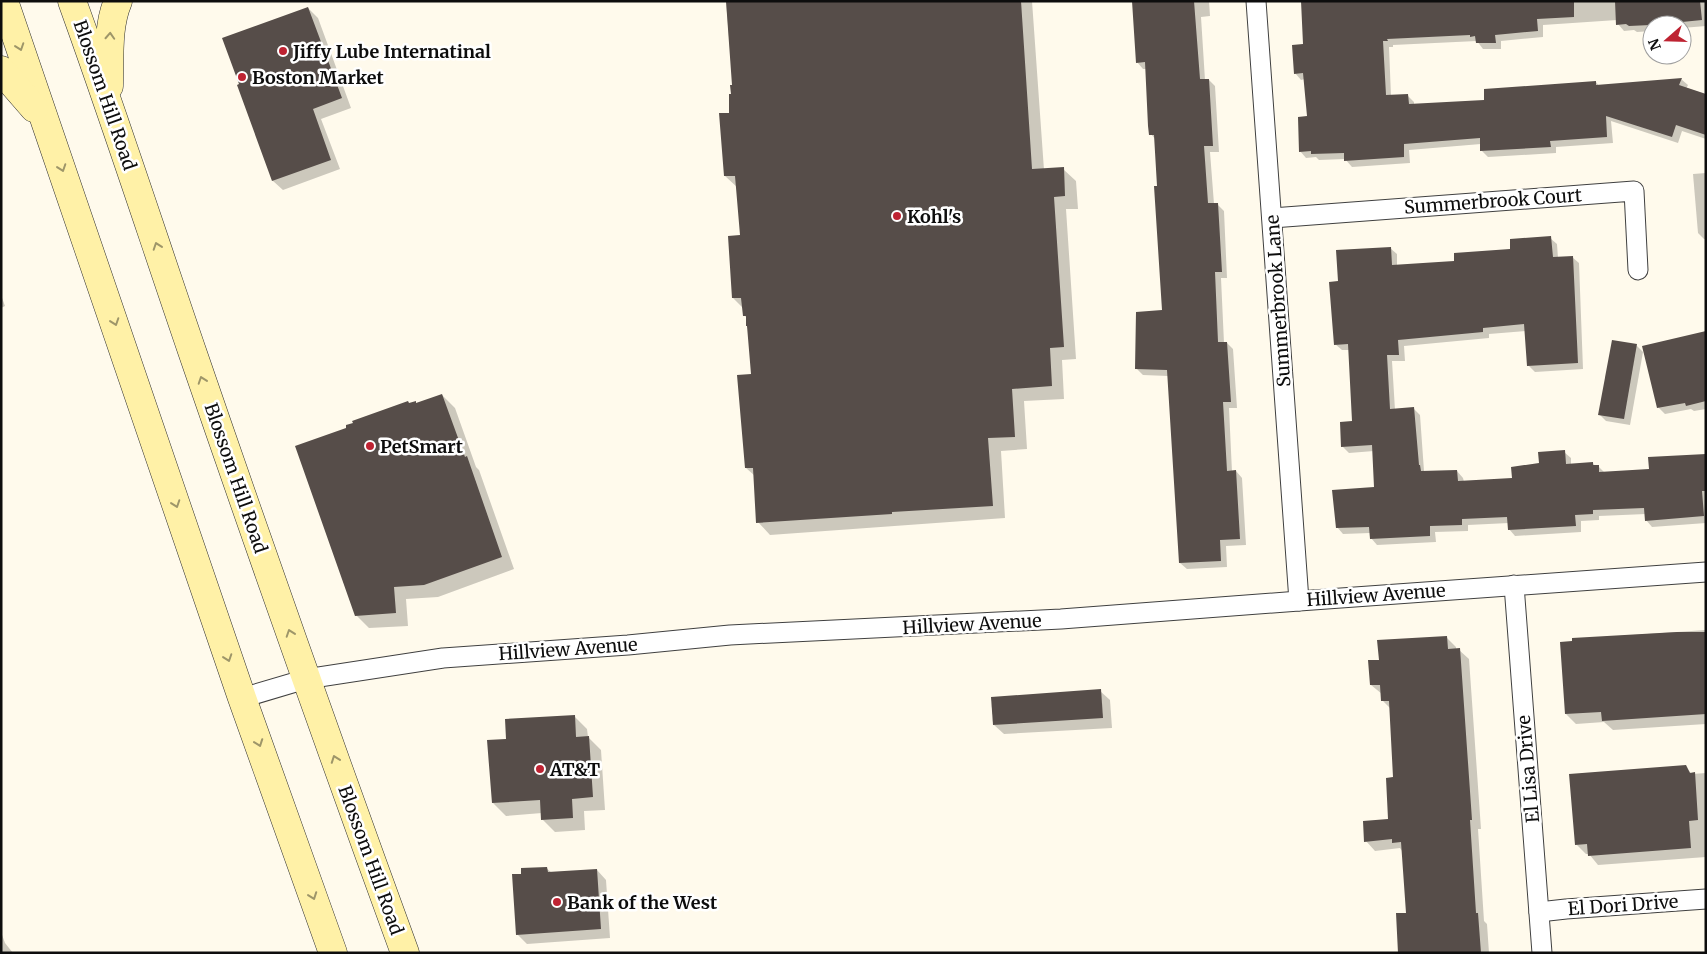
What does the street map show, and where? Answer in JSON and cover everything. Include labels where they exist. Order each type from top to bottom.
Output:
[{"type":"main road","points":[[4,1],[242,698],[334,953]]},
{"type":"main road","name":"Blossom Hill Road","points":[[72,1],[109,103],[191,348],[306,679],[405,953]]},
{"type":"main road","points":[[109,103],[110,32],[114,10],[118,1]]},
{"type":"main road","points":[[1,70],[46,122]]},
{"type":"street","name":"Summerbrook Lane","points":[[1256,1],[1299,601]]},
{"type":"street","name":"Summerbrook Court","points":[[1272,218],[1634,191],[1638,270]]},
{"type":"street","name":"Hillview Avenue","points":[[242,698],[306,679],[443,658],[628,645],[730,635],[1061,620],[1706,572]]},
{"type":"street","name":"El Lisa Drive","points":[[1514,585],[1542,953]]},
{"type":"street","name":"El Dori Drive","points":[[1539,912],[1706,899]]},
{"type":"building","name":"Kohl's","points":[[726,1],[1021,1],[1032,169],[1064,167],[1065,196],[1054,197],[1064,347],[1050,348],[1052,386],[1012,389],[1015,437],[988,438],[993,506],[756,523],[753,468],[745,468],[737,375],[751,374],[747,326],[746,316],[743,316],[741,298],[732,298],[728,236],[740,235],[735,176],[724,176],[719,113],[729,113],[729,94],[731,94],[730,85],[732,85]]},
{"type":"building","points":[[1132,1],[1194,1],[1200,79],[1209,79],[1213,146],[1204,146],[1208,203],[1218,203],[1222,272],[1215,272],[1218,342],[1227,342],[1231,402],[1223,402],[1227,471],[1236,470],[1240,539],[1220,540],[1221,561],[1179,563],[1167,370],[1135,369],[1136,312],[1162,310],[1154,186],[1157,186],[1154,135],[1149,135],[1145,62],[1136,63]]},
{"type":"building","points":[[1301,1],[1574,1],[1574,17],[1537,19],[1538,31],[1495,35],[1496,43],[1476,43],[1475,36],[1470,37],[1470,35],[1387,39],[1388,41],[1383,41],[1386,95],[1408,94],[1409,104],[1484,100],[1484,89],[1596,81],[1596,85],[1682,78],[1679,85],[1706,94],[1706,135],[1676,125],[1672,137],[1606,116],[1607,137],[1550,141],[1551,147],[1480,151],[1480,138],[1404,144],[1404,157],[1344,161],[1344,153],[1311,154],[1311,151],[1299,152],[1298,117],[1307,116],[1303,73],[1294,74],[1292,45],[1303,44]]},
{"type":"building","points":[[1615,1],[1700,1],[1702,20],[1692,21],[1692,15],[1642,15],[1642,25],[1616,25]]},
{"type":"building","points":[[308,7],[342,98],[313,109],[331,160],[272,181],[222,38]]},
{"type":"building","points":[[1551,236],[1553,257],[1573,256],[1578,363],[1527,366],[1524,324],[1483,328],[1483,332],[1398,340],[1399,355],[1387,355],[1390,409],[1414,407],[1421,471],[1457,470],[1458,481],[1512,478],[1511,467],[1539,463],[1538,452],[1565,450],[1566,464],[1593,462],[1593,465],[1599,465],[1599,472],[1649,469],[1648,457],[1706,454],[1706,491],[1702,491],[1704,516],[1645,521],[1644,508],[1593,510],[1593,514],[1575,515],[1576,526],[1508,530],[1507,517],[1462,519],[1462,525],[1430,526],[1430,536],[1370,539],[1369,527],[1336,528],[1332,490],[1374,487],[1372,445],[1341,447],[1340,422],[1352,421],[1348,344],[1334,345],[1329,282],[1338,281],[1336,250],[1391,247],[1392,265],[1454,261],[1454,253],[1510,249],[1510,239]]},
{"type":"building","points":[[1706,331],[1706,401],[1686,406],[1685,403],[1657,408],[1642,346]]},
{"type":"building","points":[[1612,340],[1637,344],[1624,419],[1598,415]]},
{"type":"building","points":[[442,394],[465,457],[467,456],[502,557],[424,585],[394,587],[396,613],[355,616],[295,446],[346,428],[346,425],[353,423],[352,421],[408,401],[409,403],[416,401],[416,403]]},
{"type":"building","points":[[1706,632],[1706,714],[1602,721],[1601,712],[1565,714],[1560,642],[1572,641],[1572,638]]},
{"type":"building","points":[[1447,636],[1448,649],[1460,648],[1472,820],[1470,820],[1476,913],[1478,913],[1481,953],[1398,953],[1396,913],[1406,913],[1401,842],[1392,843],[1392,839],[1364,842],[1363,821],[1388,819],[1386,778],[1393,777],[1389,701],[1381,701],[1380,685],[1370,685],[1368,660],[1379,660],[1377,640]]},
{"type":"building","points":[[1101,689],[1103,718],[993,725],[991,697]]},
{"type":"building","name":"AT&T","points":[[575,715],[576,737],[589,736],[593,797],[572,799],[573,818],[541,820],[540,800],[492,803],[487,740],[506,739],[505,719]]},
{"type":"building","points":[[1686,765],[1690,773],[1695,772],[1698,820],[1689,821],[1691,848],[1588,856],[1587,844],[1575,845],[1569,774]]},
{"type":"building","name":"Bank of the West","points":[[547,867],[548,872],[597,869],[601,929],[516,935],[512,874],[521,874],[521,868]]},
{"type":"place","name":"Jiffy Lube Internatinal","points":[[283,51]]},
{"type":"place","name":"Boston Market","points":[[242,77]]},
{"type":"place","name":"Kohl's","points":[[897,216]]},
{"type":"place","name":"PetSmart","points":[[370,446]]},
{"type":"place","name":"AT&T","points":[[540,769]]},
{"type":"place","name":"Bank of the West","points":[[557,902]]}]
